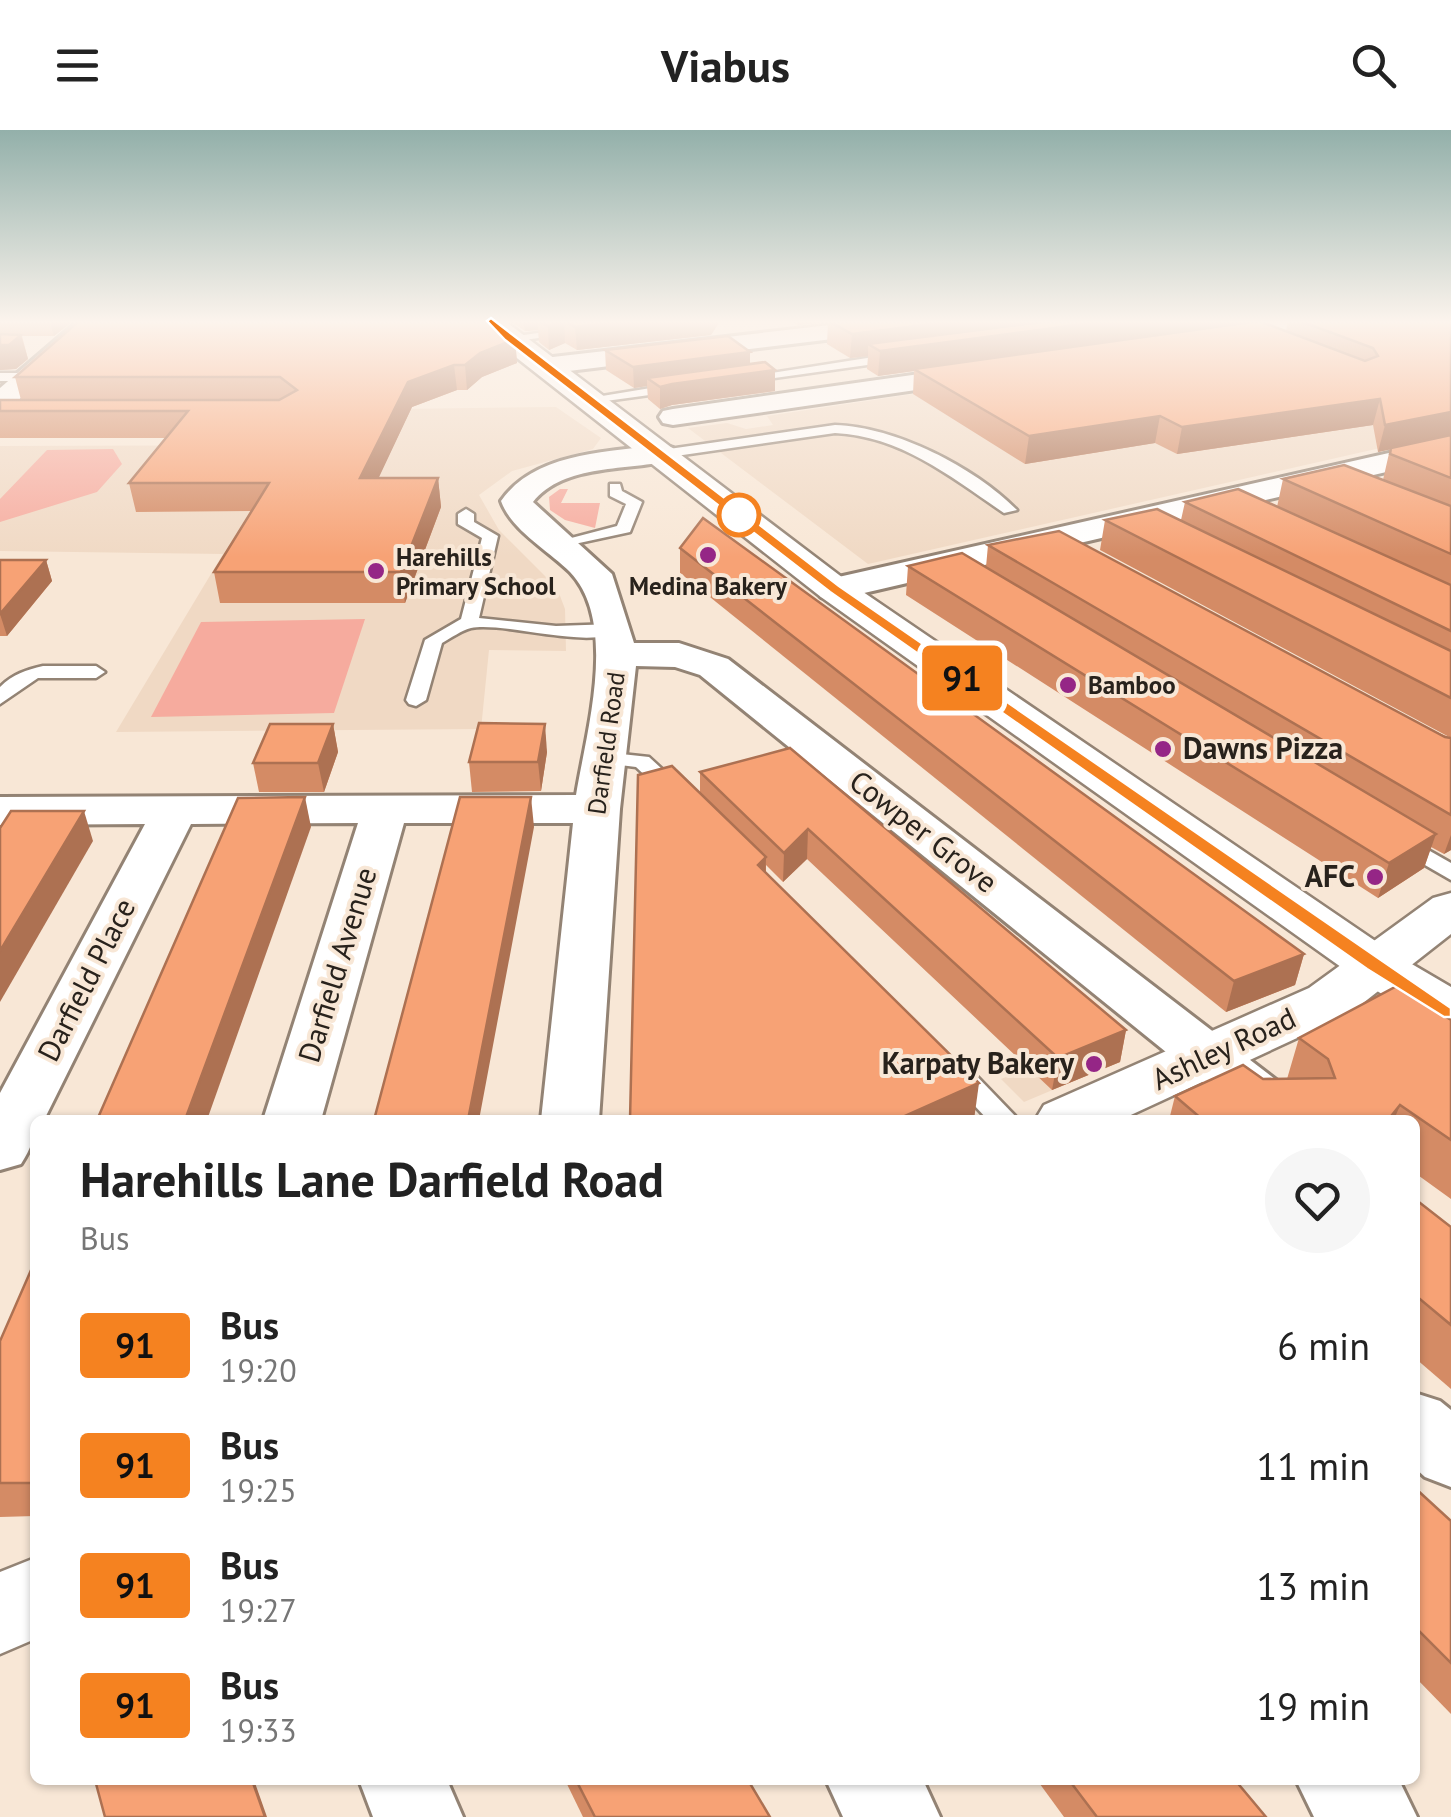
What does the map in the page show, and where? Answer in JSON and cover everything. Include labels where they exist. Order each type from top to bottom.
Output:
[{"type":"main road","points":[[592,400],[667,436],[834,589],[1374,964],[1451,1012]]},
{"type":"main road","name":"Ashley Road","points":[[1080,1115],[1329,1000],[1451,909]]},
{"type":"main road","points":[[0,1614],[30,1600]]},
{"type":"street","points":[[667,436],[851,400]]},
{"type":"street","points":[[0,414],[38,414]]},
{"type":"street","name":"Darfield Road","points":[[570,1115],[616,642],[599,582],[521,512],[517,501],[523,490],[559,472],[667,436]]},
{"type":"street","points":[[834,589],[961,570],[1054,542],[1148,525],[1226,499],[1447,452]]},
{"type":"street","points":[[1332,476],[1383,497]]},
{"type":"street","points":[[1226,499],[1277,524]]},
{"type":"street","points":[[1054,542],[1104,569]]},
{"type":"street","name":"Cowper Grove","points":[[616,642],[679,654],[714,666],[1283,1115]]},
{"type":"street","name":"Darfield Avenue","points":[[293,1115],[385,809]]},
{"type":"street","points":[[0,811],[597,809]]},
{"type":"street","name":"Darfield Place","points":[[0,1150],[175,810]]},
{"type":"street","points":[[1420,1427],[1451,1455]]},
{"type":"street","points":[[404,1785],[418,1817]]},
{"type":"street","points":[[873,1785],[894,1817]]},
{"type":"street","points":[[1344,1785],[1372,1817]]},
{"type":"lane","points":[[667,436],[835,429],[887,434],[1008,510]]},
{"type":"lane","points":[[562,545],[624,530],[634,502],[615,493],[615,488]]},
{"type":"lane","points":[[466,514],[466,524],[490,536],[469,622]]},
{"type":"lane","points":[[416,700],[434,640],[469,622],[616,642]]},
{"type":"lane","points":[[0,698],[18,676],[35,672],[96,672]]},
{"type":"lane","points":[[603,758],[648,764],[689,806]]},
{"type":"lane","points":[[1380,829],[1451,873]]},
{"type":"lane","points":[[936,1052],[1000,1115]]},
{"type":"shaded area","points":[[875,400],[1403,400],[1451,403],[1451,432],[868,564],[688,428],[727,423],[746,429],[773,425],[767,416]]},
{"type":"shaded area","name":"Harehills Primary School","points":[[556,407],[601,438],[593,449],[512,471],[479,495],[499,530],[557,588],[565,609],[566,651],[489,650],[481,729],[116,732],[223,554],[0,551],[0,446],[380,445],[400,409]]},
{"type":"shaded area","points":[[113,449],[122,464],[97,492],[0,522],[0,499],[47,450]]},
{"type":"shaded area","points":[[560,489],[568,489],[561,503],[600,503],[595,528],[565,520],[550,510],[549,497]]},
{"type":"shaded area","points":[[365,619],[334,713],[151,717],[201,622]]},
{"type":"shaded area","points":[[1096,1041],[1119,1062],[1024,1102],[1001,1079]]},
{"type":"building","points":[[0,400],[399,400],[360,478],[438,478],[401,572],[214,572],[269,483],[129,483],[188,411],[0,411]]},
{"type":"building","points":[[967,400],[1375,400],[1182,427],[1160,416],[1029,436]]},
{"type":"building","points":[[1380,400],[1451,400],[1451,412],[1385,425]]},
{"type":"building","points":[[1451,435],[1451,478],[1390,454],[1391,448]]},
{"type":"building","points":[[1344,465],[1451,506],[1451,554],[1283,479]]},
{"type":"building","points":[[1238,489],[1451,585],[1451,631],[1185,502]]},
{"type":"building","points":[[1157,509],[1451,651],[1451,698],[1105,520]]},
{"type":"building","points":[[703,518],[1304,954],[1234,981],[680,548]]},
{"type":"building","points":[[1059,531],[1451,738],[1451,815],[988,545]]},
{"type":"building","points":[[962,553],[1436,834],[1389,863],[908,566]]},
{"type":"building","points":[[0,560],[46,560],[0,614]]},
{"type":"building","points":[[479,723],[545,724],[538,762],[469,762]]},
{"type":"building","points":[[270,724],[333,724],[318,763],[253,763]]},
{"type":"building","points":[[790,748],[1126,1030],[1058,1058],[808,829],[784,853],[700,772]]},
{"type":"building","points":[[672,766],[766,857],[758,865],[979,1083],[907,1115],[630,1115],[638,775]]},
{"type":"building","points":[[305,797],[187,1115],[99,1115],[238,798]]},
{"type":"building","points":[[460,797],[531,797],[469,1115],[375,1115]]},
{"type":"building","points":[[11,811],[84,811],[0,951],[0,828]]},
{"type":"building","points":[[1397,986],[1451,1020],[1451,1140],[1420,1115],[1400,1105],[1392,1115],[1197,1115],[1175,1096],[1243,1065],[1263,1079],[1335,1078],[1328,1059],[1299,1038]]},
{"type":"building","points":[[1420,1203],[1451,1227],[1451,1325],[1420,1299]]},
{"type":"building","points":[[30,1272],[30,1483],[0,1483],[0,1341]]},
{"type":"building","points":[[1420,1493],[1451,1521],[1451,1663],[1420,1632]]},
{"type":"building","points":[[96,1785],[254,1785],[265,1817],[105,1817]]},
{"type":"building","points":[[579,1785],[751,1785],[770,1817],[595,1817]]},
{"type":"building","points":[[1073,1785],[1239,1785],[1266,1817],[1097,1817]]},
{"type":"bus line","name":"91","points":[[591,400],[834,589],[1374,964],[1451,1012]]},
{"type":"place","name":"Medina Bakery","points":[[708,555]]},
{"type":"place","name":"Harehills Primary School","points":[[376,571]]},
{"type":"place","name":"Bamboo","points":[[1068,685]]},
{"type":"place","name":"Dawns Pizza","points":[[1163,749]]},
{"type":"place","name":"AFC","points":[[1375,877]]},
{"type":"place","name":"Karpaty Bakery","points":[[1094,1064]]}]
